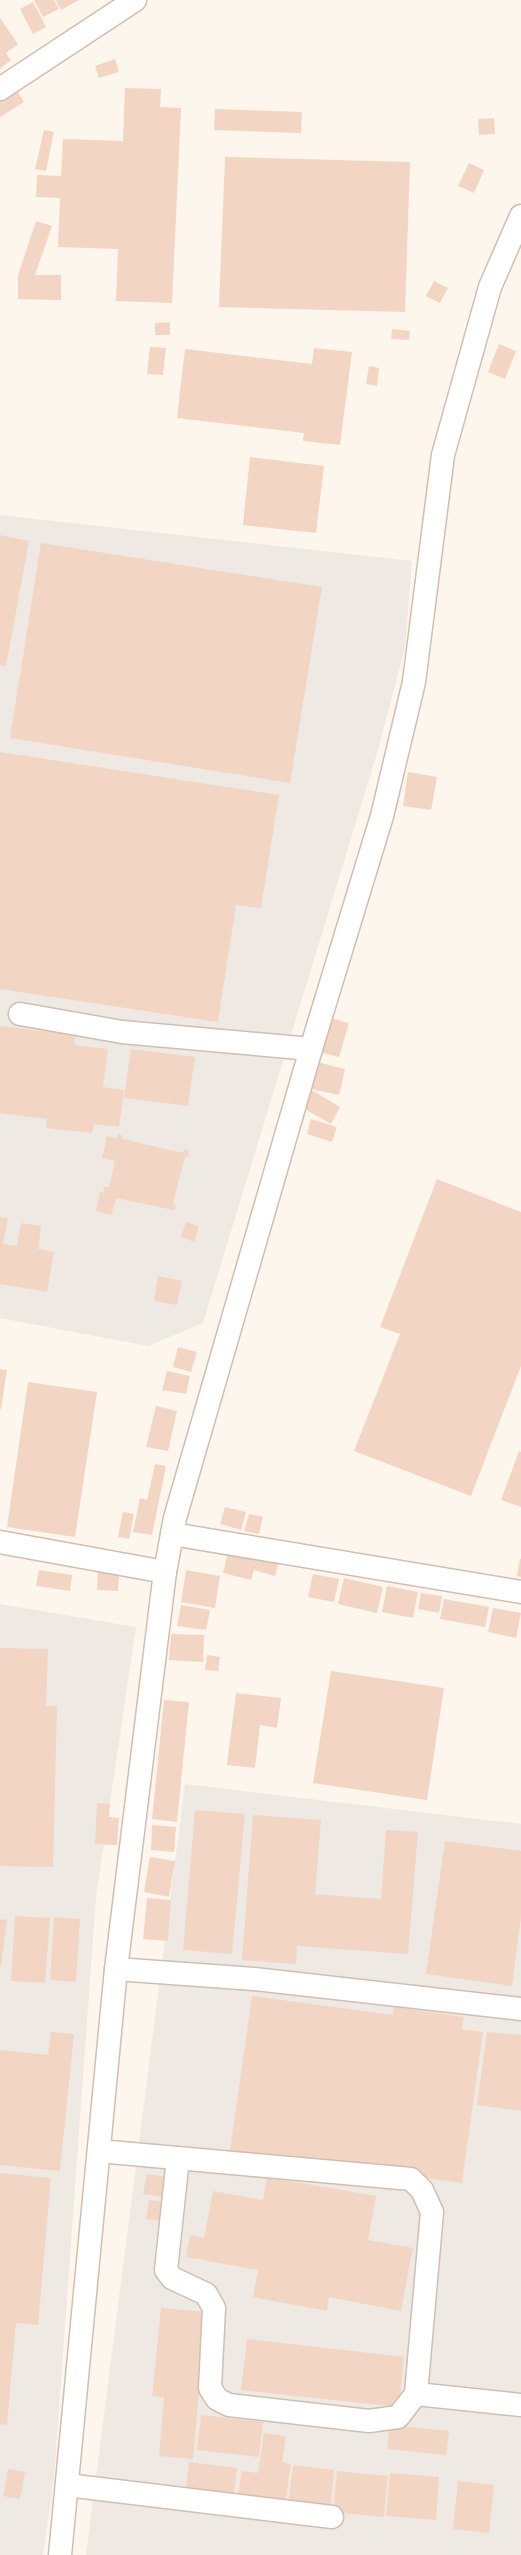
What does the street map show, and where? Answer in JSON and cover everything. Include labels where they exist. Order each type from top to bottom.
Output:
[{"type":"street","points":[[0,89],[136,0]]},
{"type":"street","points":[[60,2555],[116,1969],[165,1572],[172,1534],[311,1049],[382,816],[414,682],[443,455],[490,287],[521,216]]},
{"type":"street","points":[[20,1014],[122,1032],[311,1049]]},
{"type":"street","points":[[172,1534],[521,1592]]},
{"type":"street","points":[[0,1542],[165,1572]]},
{"type":"street","points":[[116,1969],[254,1979],[521,2009]]},
{"type":"street","points":[[99,2152],[178,2158],[412,2179],[422,2190],[432,2212],[416,2394],[398,2417],[369,2421],[229,2405],[217,2399],[210,2388],[214,2308],[206,2294],[172,2278],[166,2270],[178,2158]]},
{"type":"street","points":[[416,2394],[521,2405]]},
{"type":"street","points":[[67,2485],[332,2517]]},
{"type":"shaded area","points":[[0,515],[412,561],[405,648],[378,750],[203,1323],[148,1346],[0,1318]]},
{"type":"shaded area","points":[[0,1604],[136,1627],[96,1897],[54,2479],[43,2555],[0,2555]]},
{"type":"shaded area","points":[[185,1784],[521,1824],[521,2555],[86,2555]]},
{"type":"building","points":[[34,0],[54,0],[59,9],[43,17]]},
{"type":"building","points":[[56,0],[79,0],[61,10]]},
{"type":"building","points":[[33,2],[46,27],[33,34],[20,9]]},
{"type":"building","points":[[0,18],[18,44],[6,53],[11,60],[0,69]]},
{"type":"building","points":[[115,59],[119,72],[99,78],[95,66]]},
{"type":"building","points":[[14,86],[24,102],[0,117],[0,95]]},
{"type":"building","points":[[125,88],[161,89],[160,107],[181,108],[172,303],[116,301],[118,249],[58,247],[60,198],[36,197],[37,175],[61,176],[63,139],[123,141]]},
{"type":"building","points":[[215,109],[302,112],[301,133],[214,130]]},
{"type":"building","points":[[494,118],[495,134],[479,135],[478,119]]},
{"type":"building","points":[[44,130],[54,132],[46,171],[35,169]]},
{"type":"building","points":[[225,157],[410,162],[405,312],[219,307]]},
{"type":"building","points":[[469,163],[484,170],[474,193],[458,186]]},
{"type":"building","points":[[36,221],[52,226],[35,275],[61,275],[61,300],[18,299],[18,275]]},
{"type":"building","points":[[434,281],[448,288],[440,303],[426,296]]},
{"type":"building","points":[[170,322],[170,335],[155,335],[155,323]]},
{"type":"building","points":[[392,329],[410,331],[409,340],[391,339]]},
{"type":"building","points":[[499,344],[516,351],[505,379],[488,372]]},
{"type":"building","points":[[150,347],[166,348],[163,375],[147,374]]},
{"type":"building","points":[[314,348],[352,352],[340,445],[303,441],[304,433],[177,418],[185,349],[312,364]]},
{"type":"building","points":[[369,366],[379,368],[377,386],[366,384]]},
{"type":"building","points":[[250,457],[324,466],[316,533],[243,525]]},
{"type":"building","points":[[0,535],[29,541],[6,666],[0,665]]},
{"type":"building","points":[[41,543],[322,587],[290,783],[10,738]]},
{"type":"building","points":[[0,752],[279,795],[261,908],[236,905],[218,1022],[0,989]]},
{"type":"building","points":[[408,772],[437,777],[431,810],[403,806]]},
{"type":"building","points":[[330,1018],[349,1023],[339,1057],[319,1052]]},
{"type":"building","points":[[0,1026],[76,1035],[74,1045],[108,1049],[103,1087],[124,1090],[119,1127],[94,1124],[92,1133],[46,1128],[47,1119],[0,1113]]},
{"type":"building","points":[[131,1049],[195,1057],[188,1106],[124,1098]]},
{"type":"building","points":[[313,1061],[345,1069],[339,1095],[307,1088]]},
{"type":"building","points":[[308,1088],[340,1107],[331,1124],[298,1105]]},
{"type":"building","points":[[311,1119],[337,1127],[332,1142],[307,1134]]},
{"type":"building","points":[[119,1134],[122,1135],[123,1139],[182,1153],[185,1149],[188,1150],[189,1156],[185,1157],[173,1203],[176,1206],[175,1209],[116,1198],[111,1215],[96,1211],[100,1192],[104,1193],[103,1187],[109,1187],[115,1161],[102,1158],[107,1136],[116,1138]]},
{"type":"building","points":[[437,1179],[521,1212],[521,1366],[471,1496],[354,1451],[400,1334],[380,1327]]},
{"type":"building","points":[[0,1217],[8,1218],[3,1244],[17,1246],[21,1223],[41,1226],[38,1249],[54,1252],[47,1292],[0,1284]]},
{"type":"building","points":[[186,1222],[199,1226],[194,1242],[181,1237]]},
{"type":"building","points":[[158,1276],[182,1281],[177,1305],[154,1301]]},
{"type":"building","points":[[178,1347],[197,1352],[191,1372],[173,1367]]},
{"type":"building","points":[[0,1369],[7,1370],[1,1409],[0,1409]]},
{"type":"building","points":[[167,1371],[190,1376],[186,1394],[162,1390]]},
{"type":"building","points":[[28,1382],[97,1392],[75,1537],[7,1527]]},
{"type":"building","points":[[156,1406],[177,1411],[168,1451],[146,1447]]},
{"type":"building","points":[[519,1451],[521,1452],[521,1507],[501,1500]]},
{"type":"building","points":[[155,1464],[166,1466],[152,1535],[133,1532],[140,1498],[147,1500]]},
{"type":"building","points":[[225,1507],[246,1512],[241,1530],[220,1524]]},
{"type":"building","points":[[123,1512],[134,1514],[129,1539],[118,1537]]},
{"type":"building","points":[[249,1514],[263,1517],[259,1534],[244,1531]]},
{"type":"building","points":[[228,1552],[278,1564],[275,1576],[254,1570],[251,1580],[223,1573]]},
{"type":"building","points":[[521,1559],[521,1577],[517,1576]]},
{"type":"building","points":[[39,1570],[72,1575],[70,1591],[36,1586]]},
{"type":"building","points":[[186,1570],[220,1576],[215,1608],[181,1602]]},
{"type":"building","points":[[98,1572],[119,1572],[118,1591],[97,1590]]},
{"type":"building","points":[[313,1574],[339,1579],[334,1602],[308,1597]]},
{"type":"building","points":[[344,1578],[383,1587],[377,1613],[338,1604]]},
{"type":"building","points":[[387,1586],[418,1592],[413,1618],[382,1612]]},
{"type":"building","points":[[421,1593],[442,1596],[439,1613],[418,1609]]},
{"type":"building","points":[[444,1599],[489,1607],[485,1627],[440,1619]]},
{"type":"building","points":[[181,1605],[210,1610],[206,1630],[177,1626]]},
{"type":"building","points":[[493,1608],[521,1613],[516,1638],[488,1632]]},
{"type":"building","points":[[171,1634],[204,1635],[203,1662],[169,1660]]},
{"type":"building","points":[[0,1648],[48,1649],[46,1706],[57,1706],[53,1867],[0,1866]]},
{"type":"building","points":[[207,1655],[220,1657],[218,1671],[205,1670]]},
{"type":"building","points":[[331,1671],[444,1688],[427,1800],[313,1783]]},
{"type":"building","points":[[236,1693],[281,1698],[277,1728],[260,1725],[255,1768],[227,1765]]},
{"type":"building","points":[[164,1700],[189,1702],[177,1822],[152,1819]]},
{"type":"building","points":[[97,1803],[110,1804],[109,1817],[119,1818],[117,1845],[95,1844]]},
{"type":"building","points":[[195,1810],[245,1814],[232,1954],[183,1950]]},
{"type":"building","points":[[253,1815],[321,1820],[315,1894],[381,1899],[386,1830],[418,1832],[408,1954],[297,1946],[296,1964],[242,1960]]},
{"type":"building","points":[[152,1825],[176,1827],[174,1852],[151,1850]]},
{"type":"building","points":[[445,1841],[521,1851],[521,1917],[512,1986],[426,1974]]},
{"type":"building","points":[[150,1857],[175,1861],[169,1897],[144,1892]]},
{"type":"building","points":[[147,1898],[171,1900],[168,1941],[143,1939]]},
{"type":"building","points":[[15,1916],[50,1918],[45,1983],[11,1981]]},
{"type":"building","points":[[54,1917],[80,1919],[76,1982],[50,1980]]},
{"type":"building","points":[[0,1919],[7,1920],[1,1966],[0,1966]]},
{"type":"building","points":[[252,1996],[393,2015],[394,2007],[464,2017],[462,2029],[483,2032],[462,2183],[230,2151]]},
{"type":"building","points":[[51,2032],[74,2034],[60,2171],[0,2165],[0,2050],[48,2055]]},
{"type":"building","points":[[487,2032],[521,2035],[521,2111],[477,2105]]},
{"type":"building","points":[[0,2173],[51,2178],[38,2325],[16,2323],[7,2425],[0,2424]]},
{"type":"building","points":[[147,2174],[168,2177],[164,2197],[143,2194]]},
{"type":"building","points":[[267,2177],[376,2196],[368,2240],[413,2248],[401,2311],[329,2297],[327,2311],[253,2297],[258,2270],[186,2257],[190,2235],[204,2238],[213,2191],[263,2200]]},
{"type":"building","points":[[149,2200],[165,2202],[163,2221],[146,2219]]},
{"type":"building","points":[[161,2308],[206,2312],[193,2459],[159,2456],[164,2397],[152,2396]]},
{"type":"building","points":[[247,2339],[404,2357],[399,2407],[241,2390]]},
{"type":"building","points":[[201,2415],[263,2422],[259,2457],[197,2450]]},
{"type":"building","points":[[390,2425],[449,2431],[446,2455],[387,2449]]},
{"type":"building","points":[[264,2433],[286,2436],[282,2462],[291,2464],[284,2509],[237,2502],[242,2471],[258,2473]]},
{"type":"building","points":[[189,2462],[237,2468],[233,2499],[185,2494]]},
{"type":"building","points":[[293,2465],[334,2470],[330,2512],[288,2507]]},
{"type":"building","points":[[8,2469],[25,2472],[20,2499],[3,2496]]},
{"type":"building","points":[[337,2471],[388,2476],[384,2517],[333,2512]]},
{"type":"building","points":[[390,2473],[439,2477],[436,2520],[386,2516]]},
{"type":"building","points":[[458,2481],[494,2485],[489,2533],[453,2529]]}]
